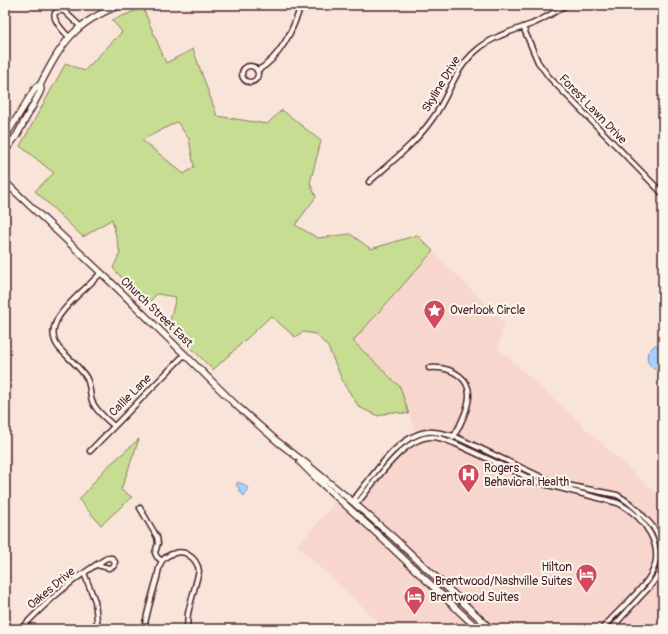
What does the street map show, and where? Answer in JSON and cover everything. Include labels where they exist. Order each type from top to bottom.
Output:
[{"type":"main road","points":[[5,137],[36,87],[40,85],[55,57],[69,37],[80,26],[104,11],[121,5]]},
{"type":"main road","points":[[5,151],[17,135],[36,100],[41,89],[40,85]]},
{"type":"main road","name":"Church Street East","points":[[5,182],[185,354],[237,406],[294,456],[306,469],[478,629]]},
{"type":"main road","name":"Church Street East","points":[[294,456],[308,465],[354,502],[491,629]]},
{"type":"street","points":[[257,71],[270,62],[282,46],[293,28],[302,5]]},
{"type":"street","name":"Skyline Drive","points":[[369,182],[428,125],[442,103],[455,76],[470,56],[495,38],[549,16],[566,5]]},
{"type":"street","points":[[69,37],[56,23],[54,18],[56,14],[60,11],[64,11],[80,26]]},
{"type":"street","name":"Forest Lawn Drive","points":[[523,27],[538,62],[549,77],[663,194]]},
{"type":"street","points":[[247,66],[252,66],[257,71],[257,77],[254,81],[246,81],[242,77],[243,70],[247,66]]},
{"type":"street","points":[[101,273],[62,311],[56,321],[54,329],[55,339],[59,347],[86,378],[90,386],[95,407],[114,426]]},
{"type":"street","name":"Callie Lane","points":[[90,451],[185,354]]},
{"type":"street","points":[[429,368],[438,367],[453,371],[462,378],[467,386],[469,394],[468,405],[451,442]]},
{"type":"street","points":[[602,629],[649,578],[655,565],[656,547],[654,540],[645,525],[628,509],[618,503],[540,483],[442,438],[432,437],[422,438],[412,442],[404,448],[359,502],[354,502],[355,498],[391,453],[403,442],[413,436],[428,432],[440,432],[454,436],[552,482],[621,497],[638,510],[657,532],[662,549],[661,565],[658,575],[654,581],[611,629]]},
{"type":"street","points":[[140,508],[158,539],[155,553],[162,561]]},
{"type":"street","points":[[144,629],[148,608],[162,561],[173,554],[183,552],[191,557],[198,565],[198,575],[188,613],[187,629]]},
{"type":"street","name":"Oakes Drive","points":[[20,629],[56,594],[97,565]]},
{"type":"street","points":[[84,573],[95,601],[98,627],[93,626],[90,629]]},
{"type":"shaded area","points":[[433,251],[504,323],[498,348],[663,500],[663,629],[495,629],[349,497],[390,448],[398,441],[415,431],[400,387],[353,341]]},
{"type":"shaded area","points":[[336,502],[472,629],[386,629],[297,546]]},
{"type":"green space","points":[[143,8],[166,63],[193,49],[217,116],[267,124],[282,110],[321,141],[310,183],[316,197],[295,225],[318,238],[350,234],[371,249],[417,235],[433,251],[353,341],[400,387],[409,414],[391,412],[378,416],[359,407],[344,384],[328,347],[316,334],[303,332],[295,337],[271,316],[213,370],[169,325],[176,297],[157,294],[146,305],[113,268],[120,253],[112,219],[83,237],[35,191],[54,173],[20,146],[66,63],[84,71],[122,32],[112,20]],"holes":[[[177,122],[189,139],[194,167],[184,174],[142,140]]]},
{"type":"green space","points":[[139,439],[121,490],[132,497],[101,525],[79,500],[105,469]]},
{"type":"water","points":[[655,345],[663,348],[663,371],[656,370],[650,366],[648,360],[648,352]]},
{"type":"water","points":[[238,482],[241,484],[242,483],[248,488],[244,496],[236,485]]},
{"type":"place","name":"Overlook Circle","points":[[434,330]]},
{"type":"place","name":"Rogers Behavioral Health","points":[[468,494]]},
{"type":"place","name":"Hilton Brentwood/Nashville Suites","points":[[587,594]]},
{"type":"place","name":"Brentwood Suites","points":[[415,616]]}]
